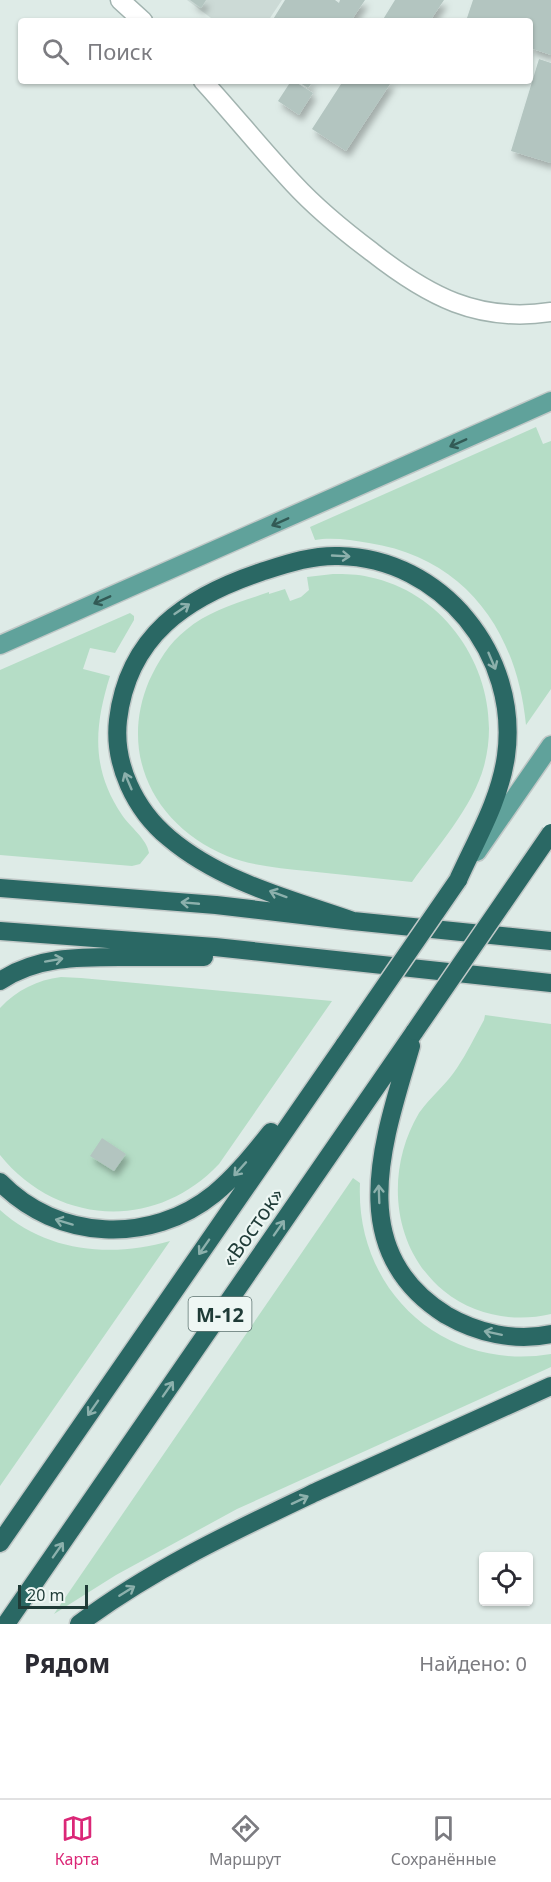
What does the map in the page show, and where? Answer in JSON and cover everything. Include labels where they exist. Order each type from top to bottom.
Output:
[{"type":"highway","points":[[0,1543],[458,880],[501,784],[507,741],[507,721],[500,680],[481,636],[453,602],[433,586],[408,572],[386,564],[340,556],[309,558],[236,581],[207,594],[173,616],[161,627],[139,655],[123,691],[117,729],[118,749],[122,767],[136,798],[157,827],[183,849],[229,877],[353,921]]},
{"type":"highway","name":"«Восток»","points":[[6,1624],[551,833]]},
{"type":"highway","points":[[0,888],[216,905],[551,941]]},
{"type":"highway","points":[[0,931],[311,957],[551,983]]},
{"type":"highway","points":[[0,981],[13,972],[57,959],[311,957]]},
{"type":"highway","points":[[505,978],[551,994]]},
{"type":"highway","points":[[415,1031],[388,1126],[378,1183],[381,1221],[394,1258],[405,1278],[420,1295],[457,1321],[503,1336],[526,1337],[551,1334]]},
{"type":"highway","points":[[0,1182],[18,1198],[50,1218],[91,1229],[131,1229],[153,1225],[177,1216],[196,1207],[233,1177],[345,1044]]},
{"type":"highway","points":[[79,1624],[141,1582],[252,1522],[551,1386]]},
{"type":"main road","points":[[0,645],[551,401]]},
{"type":"main road","points":[[458,880],[551,745]]},
{"type":"street","points":[[120,0],[140,18]]},
{"type":"street","points":[[206,84],[294,184],[373,254],[400,274],[438,297],[476,310],[530,315],[551,312]]},
{"type":"shaded area","points":[[187,0],[282,0],[270,18],[211,18]]},
{"type":"green space","points":[[536,427],[543,444],[551,441],[551,689],[526,725],[521,691],[511,659],[498,630],[481,605],[459,583],[433,565],[403,551],[349,540],[315,540],[310,527]]},
{"type":"green space","points":[[333,574],[369,577],[399,587],[426,602],[448,623],[466,648],[479,675],[487,705],[489,735],[479,781],[463,812],[412,882],[266,866],[227,856],[202,843],[180,826],[163,807],[149,785],[141,761],[138,735],[140,709],[156,667],[180,635],[215,612],[269,592],[269,594],[285,589],[290,601],[301,597],[309,590],[307,577]]},
{"type":"green space","points":[[130,613],[134,616],[134,620],[115,653],[90,648],[83,669],[110,676],[99,730],[100,764],[112,798],[122,815],[142,838],[149,853],[140,864],[132,866],[0,855],[0,670]]},
{"type":"green space","points":[[61,977],[332,1001],[219,1164],[194,1186],[166,1201],[137,1209],[107,1211],[78,1207],[49,1196],[23,1179],[0,1155],[0,1008],[13,996],[28,987]]},
{"type":"green space","points":[[485,1015],[551,1024],[551,1314],[537,1317],[494,1315],[468,1306],[444,1291],[426,1273],[413,1253],[404,1231],[399,1207],[398,1183],[401,1159],[408,1135],[419,1113],[461,1062]]},
{"type":"green space","points":[[353,1178],[360,1183],[362,1222],[373,1258],[390,1289],[414,1316],[442,1336],[475,1350],[512,1356],[551,1354],[551,1367],[237,1509],[116,1575],[54,1614]]},
{"type":"green space","points":[[0,1210],[18,1224],[38,1235],[80,1248],[125,1249],[170,1241],[0,1486]]},
{"type":"building","points":[[190,0],[206,0],[201,8]]},
{"type":"building","points":[[285,0],[335,0],[339,3],[340,0],[365,0],[353,18],[274,18]]},
{"type":"building","points":[[395,0],[444,0],[432,18],[384,18]]},
{"type":"building","points":[[473,0],[551,0],[551,55],[533,49],[533,18],[467,18]]},
{"type":"building","points":[[539,59],[551,63],[551,163],[511,151]]},
{"type":"building","points":[[289,84],[299,84],[313,93],[299,115],[278,101]]},
{"type":"building","points":[[341,84],[390,84],[346,151],[312,129]]},
{"type":"building","points":[[102,1138],[126,1154],[114,1171],[90,1156]]}]
